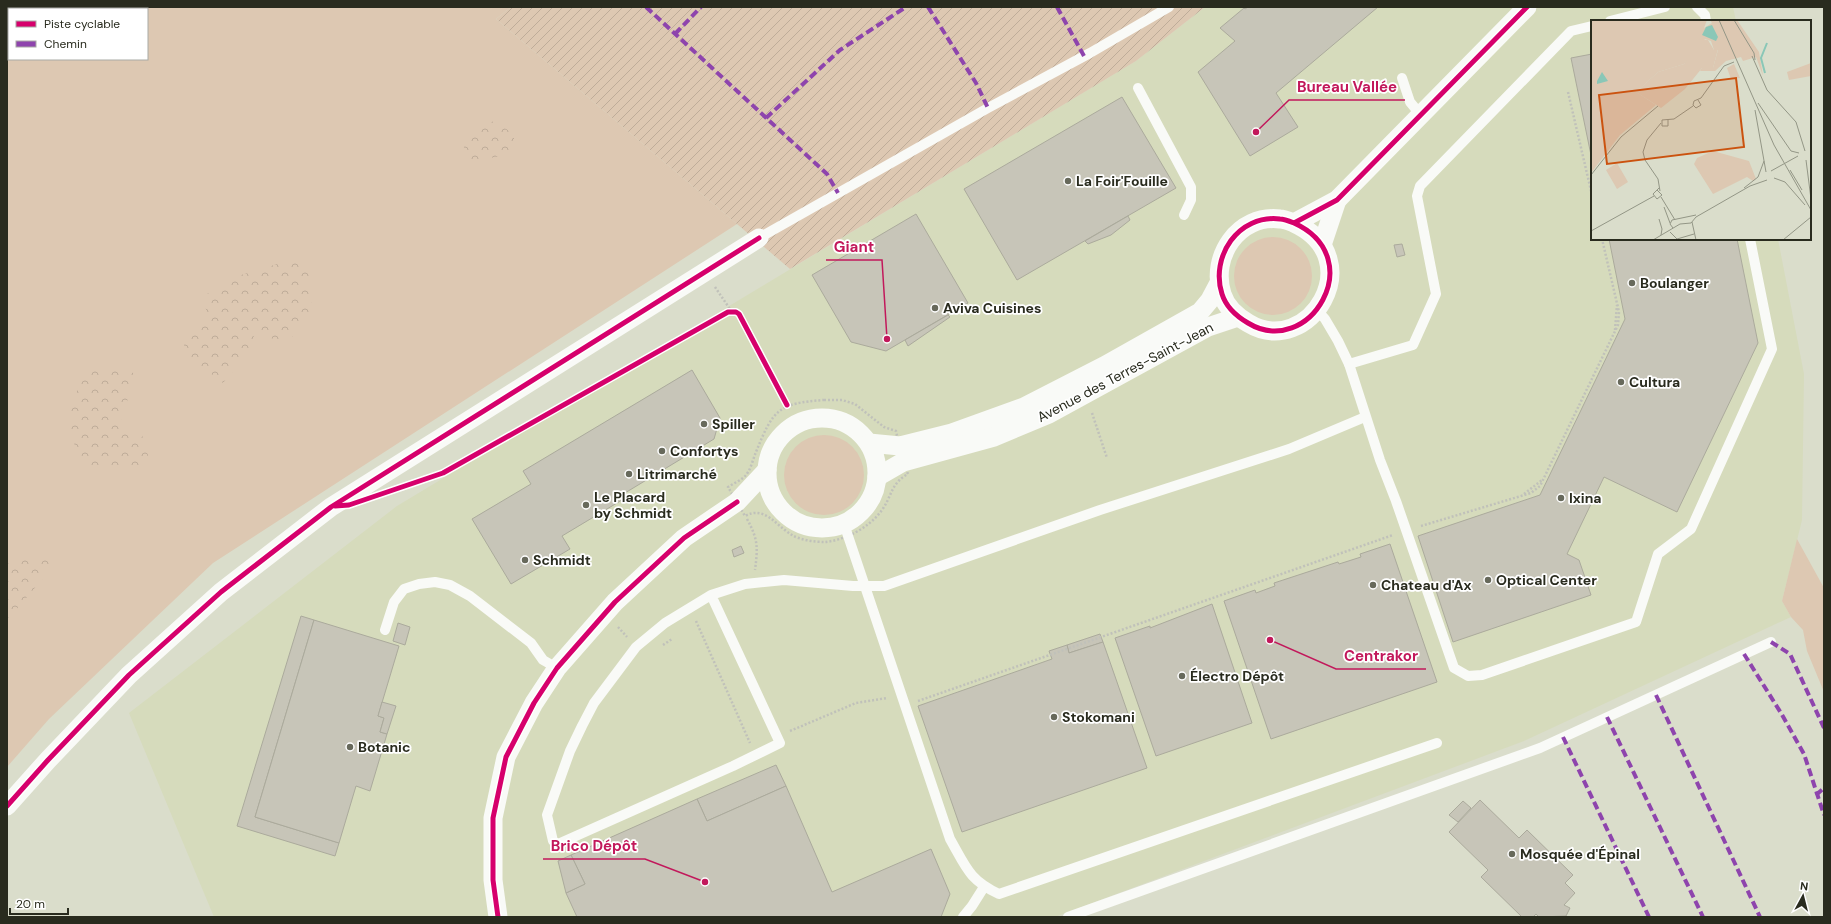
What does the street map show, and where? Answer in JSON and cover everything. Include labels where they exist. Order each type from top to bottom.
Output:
[{"type":"street","points":[[1294,223],[1337,200],[1527,7]]},
{"type":"street","points":[[1322,245],[1337,200]]},
{"type":"street","points":[[1266,219],[1279,219],[1294,223],[1314,235],[1322,245],[1328,261],[1330,278],[1326,296],[1317,310],[1304,322],[1288,328],[1270,330],[1253,326],[1238,317],[1226,301],[1219,283],[1219,268],[1222,254],[1229,241],[1239,231],[1252,223],[1266,219]]},
{"type":"street","points":[[7,806],[48,760],[129,675],[221,592],[331,507],[759,238]]},
{"type":"street","name":"Avenue des Terres-Saint-Jean","points":[[877,477],[902,454],[952,432],[1024,407],[1104,366],[1200,312],[1210,300],[1219,283]]},
{"type":"street","name":"Avenue des Terres-Saint-Jean","points":[[869,443],[902,454],[994,437],[1049,414],[1208,326],[1238,317]]},
{"type":"street","points":[[821,418],[840,420],[856,429],[869,443],[874,454],[877,477],[874,492],[867,505],[846,529],[813,527],[805,525],[785,514],[775,502],[768,486],[768,458],[781,435],[793,426],[806,420],[821,418]]},
{"type":"street","points":[[741,509],[767,470]]},
{"type":"street","points":[[498,917],[493,880],[493,818],[500,780],[506,757],[534,703],[557,668],[615,602],[684,538],[741,509],[775,502]]},
{"type":"lane","points":[[759,238],[988,108],[1090,53],[1169,7]]},
{"type":"lane","points":[[1614,20],[1665,7]]},
{"type":"lane","points":[[1697,7],[1705,14],[1706,20]]},
{"type":"lane","points":[[1349,364],[1413,345],[1436,294],[1417,196],[1420,186],[1571,31],[1591,26]]},
{"type":"lane","points":[[1402,78],[1410,102],[1420,114]]},
{"type":"lane","points":[[1138,88],[1191,187],[1191,200],[1184,215]]},
{"type":"lane","points":[[1317,310],[1326,319],[1349,364],[1365,417],[1454,668],[1468,676],[1482,675],[1636,622],[1658,554],[1691,529],[1772,349],[1750,240]]},
{"type":"lane","points":[[711,595],[780,744],[558,844],[553,841],[547,815],[570,751],[594,703],[636,647],[665,623],[711,595],[753,583],[784,580],[884,586],[1100,510],[1289,449],[1365,417]]},
{"type":"lane","points":[[846,529],[950,839],[972,877],[984,887],[999,894],[1437,743]]},
{"type":"lane","points":[[385,630],[394,602],[404,589],[419,584],[434,582],[450,585],[470,596],[531,643],[543,660],[557,668]]},
{"type":"lane","points":[[1068,917],[1540,748],[1772,642]]},
{"type":"lane","points":[[963,917],[984,887]]},
{"type":"path","points":[[1568,92],[1591,191]]},
{"type":"path","points":[[1406,530],[1532,493],[1540,486],[1618,325],[1619,312],[1602,240]]},
{"type":"path","points":[[705,271],[732,312]]},
{"type":"path","points":[[741,509],[760,513],[771,519],[792,535],[806,540],[824,542],[846,529],[862,529],[882,510],[896,482],[908,474],[896,431],[884,427],[854,404],[842,400],[802,402],[787,405],[777,412],[768,422],[746,476],[728,487],[755,534],[757,546],[753,583]]},
{"type":"path","points":[[1090,408],[1107,458]]},
{"type":"path","points":[[905,706],[1382,539]]},
{"type":"path","points":[[696,621],[755,756]]},
{"type":"path","points":[[615,624],[643,653],[667,644],[674,636]]},
{"type":"shaded area","points":[[1205,7],[1733,7],[1736,20],[1591,20],[1591,240],[1778,240],[1804,374],[1802,520],[1782,601],[1791,617],[1524,741],[1055,917],[214,917],[129,713],[397,506],[1136,61]]},
{"type":"green space","points":[[7,7],[511,7],[496,19],[737,224],[213,563],[49,719],[7,767]]},
{"type":"green space","points":[[511,7],[1205,7],[1136,61],[790,269],[496,19]]},
{"type":"green space","points":[[494,121],[514,134],[514,153],[468,163],[461,136]]},
{"type":"green space","points":[[1273,237],[1288,240],[1301,248],[1309,261],[1312,276],[1309,291],[1301,304],[1288,312],[1273,315],[1258,312],[1245,304],[1237,291],[1234,276],[1237,261],[1245,248],[1258,240]]},
{"type":"green space","points":[[294,259],[310,275],[312,317],[286,343],[255,333],[247,355],[223,383],[189,357],[181,338],[209,316],[201,298],[231,278]]},
{"type":"green space","points":[[116,366],[136,374],[120,423],[142,435],[151,465],[138,470],[88,466],[71,439],[71,410],[83,371]]},
{"type":"green space","points":[[824,435],[839,438],[852,447],[861,460],[864,475],[861,490],[852,503],[839,512],[824,515],[809,512],[796,503],[787,490],[784,475],[787,460],[796,447],[809,438]]},
{"type":"green space","points":[[1797,539],[1824,588],[1824,692],[1807,651],[1803,630],[1791,617],[1782,601]]},
{"type":"green space","points":[[7,557],[58,561],[8,619],[7,619]]},
{"type":"building","points":[[1248,7],[1378,7],[1276,93],[1298,127],[1250,156],[1198,72],[1235,41],[1220,28],[1244,8],[1245,9]]},
{"type":"building","points":[[1591,54],[1591,155],[1571,58]]},
{"type":"building","points":[[1122,97],[1176,188],[1017,280],[964,189]]},
{"type":"building","points":[[916,214],[968,303],[886,351],[851,342],[812,275]]},
{"type":"building","points":[[1128,216],[1130,220],[1111,235],[1088,244],[1085,241]]},
{"type":"building","points":[[1609,240],[1737,240],[1758,343],[1677,512],[1604,477],[1567,554],[1579,560],[1591,595],[1453,642],[1418,536],[1540,495],[1625,319]]},
{"type":"building","points":[[1402,244],[1405,255],[1397,257],[1394,245]]},
{"type":"building","points":[[948,315],[950,317],[908,346],[905,340]]},
{"type":"building","points":[[692,370],[720,418],[714,439],[620,496],[622,500],[562,536],[570,549],[511,584],[472,519],[531,484],[523,471]]},
{"type":"building","points":[[1390,544],[1437,682],[1271,739],[1224,601],[1255,590],[1256,593],[1275,586],[1274,583],[1338,562],[1339,564],[1361,557],[1360,554]]},
{"type":"building","points":[[741,546],[744,553],[734,557],[732,550]]},
{"type":"building","points":[[1212,604],[1252,723],[1156,756],[1115,638],[1150,626],[1150,628]]},
{"type":"building","points":[[301,616],[314,620],[255,817],[339,843],[335,856],[237,826]]},
{"type":"building","points":[[314,620],[399,646],[378,716],[384,718],[380,732],[387,734],[370,791],[356,786],[339,843],[255,817]]},
{"type":"building","points":[[398,623],[410,627],[405,645],[393,641]]},
{"type":"building","points":[[1100,634],[1103,642],[1069,653],[1067,645]]},
{"type":"building","points":[[1103,642],[1147,768],[962,832],[918,706],[1052,659],[1049,651],[1067,645],[1069,653]]},
{"type":"building","points":[[382,702],[396,706],[387,734],[380,732],[384,718],[378,716]]},
{"type":"building","points":[[776,765],[786,786],[707,821],[697,799]]},
{"type":"building","points":[[786,786],[832,892],[931,849],[950,894],[941,917],[577,917],[566,893],[585,884],[571,855],[697,799],[707,821]]},
{"type":"building","name":"Mosquée d'Épinal","points":[[1480,800],[1519,838],[1527,830],[1573,875],[1565,883],[1575,893],[1564,905],[1570,908],[1566,916],[1539,917],[1536,914],[1533,917],[1522,917],[1481,877],[1488,870],[1449,832]]},
{"type":"building","points":[[1463,801],[1471,808],[1458,822],[1449,815]]},
{"type":"building","points":[[571,855],[585,884],[566,893],[558,861]]},
{"type":"marked path","points":[[646,7],[827,174],[838,193]]},
{"type":"marked path","points":[[675,34],[701,7]]},
{"type":"marked path","points":[[766,118],[840,50],[906,7]]},
{"type":"marked path","points":[[928,7],[976,83],[988,108]]},
{"type":"marked path","points":[[1057,7],[1084,56]]},
{"type":"marked path","points":[[1771,642],[1790,654],[1824,728]]},
{"type":"marked path","points":[[1744,654],[1781,713],[1804,754],[1824,815]]},
{"type":"marked path","points":[[1656,695],[1760,917]]},
{"type":"marked path","points":[[1607,717],[1703,917]]},
{"type":"marked path","points":[[1563,737],[1649,917]]},
{"type":"marked path","points":[[1816,795],[1824,788]]},
{"type":"cycle path","points":[[1294,223],[1317,239],[1328,259],[1329,280],[1323,300],[1310,317],[1292,328],[1271,331],[1248,323],[1232,311],[1224,299],[1219,280],[1220,266],[1224,253],[1231,241],[1240,231],[1252,223],[1265,219],[1280,219],[1294,223],[1337,200],[1527,7]]},
{"type":"cycle path","points":[[7,806],[48,760],[129,675],[221,592],[331,507],[759,238]]},
{"type":"cycle path","points":[[335,506],[349,505],[443,473],[728,312],[736,312],[739,314],[787,405]]},
{"type":"cycle path","points":[[498,917],[493,880],[493,818],[506,757],[534,703],[557,668],[615,602],[684,538],[737,502]]},
{"type":"place","name":"Bureau Vallée","points":[[1256,132]]},
{"type":"place","name":"La Foir'Fouille","points":[[1068,181]]},
{"type":"place","name":"Boulanger","points":[[1632,283]]},
{"type":"place","name":"Aviva Cuisines","points":[[935,308]]},
{"type":"place","name":"Giant","points":[[887,339]]},
{"type":"place","name":"Cultura","points":[[1621,382]]},
{"type":"place","name":"Spiller","points":[[704,424]]},
{"type":"place","name":"Confortys","points":[[662,451]]},
{"type":"place","name":"Litrimarché","points":[[629,474]]},
{"type":"place","name":"Ixina","points":[[1561,498]]},
{"type":"place","name":"Le Placard by Schmidt","points":[[586,505]]},
{"type":"place","name":"Schmidt","points":[[525,560]]},
{"type":"place","name":"Optical Center","points":[[1488,580]]},
{"type":"place","name":"Chateau d'Ax","points":[[1373,585]]},
{"type":"place","name":"Centrakor","points":[[1270,640]]},
{"type":"place","name":"Électro Dépôt","points":[[1182,676]]},
{"type":"place","name":"Stokomani","points":[[1054,717]]},
{"type":"place","name":"Botanic","points":[[350,747]]},
{"type":"place","name":"Mosquée d'Épinal","points":[[1512,854]]},
{"type":"place","name":"Brico Dépôt","points":[[705,882]]}]
